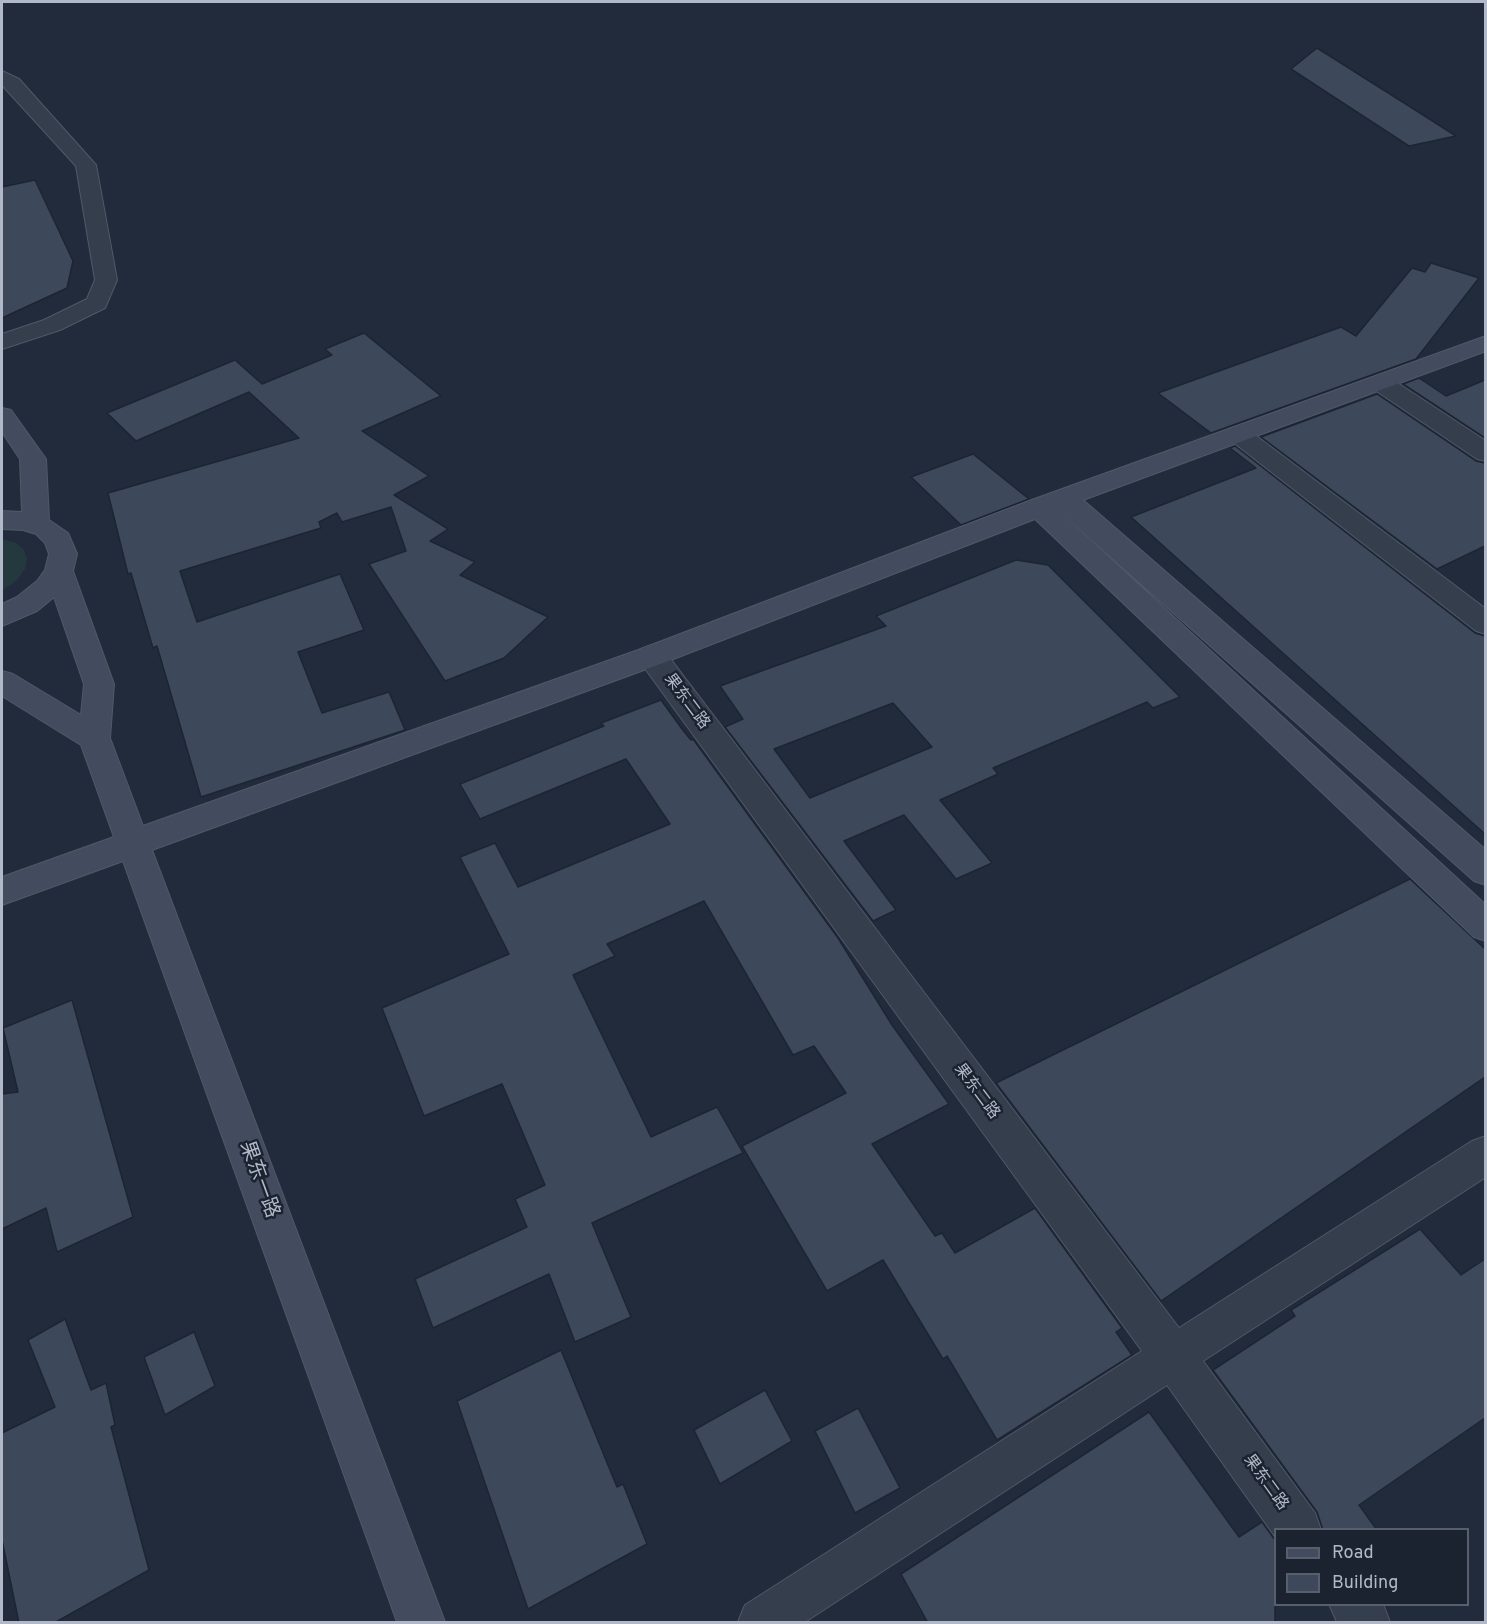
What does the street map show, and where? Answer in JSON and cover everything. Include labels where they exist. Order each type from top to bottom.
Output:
[{"type":"street","points":[[2,77],[12,83],[86,165],[106,280],[97,303],[52,325],[2,342]]},
{"type":"street","points":[[2,891],[652,656],[1052,502],[1485,343]]},
{"type":"street","points":[[1381,383],[1485,453]]},
{"type":"street","points":[[2,415],[33,459],[36,525]]},
{"type":"street","points":[[1238,434],[1485,624]]},
{"type":"street","points":[[1052,502],[1485,871]]},
{"type":"street","points":[[1052,502],[1485,927]]},
{"type":"street","points":[[2,520],[46,528],[58,539],[63,554],[59,571],[48,588],[2,616]]},
{"type":"street","points":[[2,682],[94,738],[99,684],[59,571]]},
{"type":"street","name":"果东二路","points":[[652,656],[1172,1355],[1297,1528]]},
{"type":"street","name":"果东一路","points":[[94,738],[421,1623]]},
{"type":"street","points":[[762,1623],[1485,1154]]},
{"type":"street","points":[[1354,1606],[1366,1623]]},
{"type":"green space","points":[[2,539],[16,543],[24,550],[27,559],[25,569],[17,580],[2,591]]},
{"type":"building","points":[[1317,48],[1456,136],[1409,146],[1291,69]]},
{"type":"building","points":[[35,180],[73,261],[67,288],[2,318],[2,187]]},
{"type":"building","points":[[1431,263],[1479,278],[1416,359],[1211,433],[1158,393],[1341,327],[1356,336],[1412,268],[1425,272]]},
{"type":"building","points":[[364,333],[441,396],[362,431],[429,476],[394,495],[448,529],[430,541],[475,562],[460,575],[548,617],[504,658],[445,681],[369,564],[406,551],[391,507],[342,522],[337,513],[319,522],[321,528],[180,571],[197,622],[340,574],[364,630],[298,652],[322,713],[389,692],[405,730],[201,797],[157,646],[153,648],[131,573],[128,574],[108,493],[299,438],[249,392],[136,441],[107,413],[235,360],[262,384],[332,355],[325,349]]},
{"type":"building","points":[[1419,378],[1446,396],[1485,380],[1485,438],[1403,384]]},
{"type":"building","points":[[1377,394],[1476,461],[1485,463],[1485,546],[1437,569],[1261,437]]},
{"type":"building","points":[[1235,446],[1475,633],[1485,636],[1485,834],[1131,517],[1256,468],[1230,448]]},
{"type":"building","points":[[973,454],[1029,499],[961,525],[911,477]]},
{"type":"building","points":[[1016,560],[1048,565],[1180,697],[1153,708],[1147,702],[993,768],[998,774],[940,800],[992,863],[956,879],[904,815],[844,841],[896,910],[873,921],[725,727],[743,719],[720,686],[886,626],[876,616]],"holes":[[[893,703],[932,747],[810,798],[774,749]]]},
{"type":"building","points":[[661,700],[691,740],[693,739],[838,938],[892,1025],[949,1104],[872,1144],[935,1236],[942,1233],[955,1253],[1035,1208],[1122,1328],[1116,1332],[1132,1355],[997,1440],[947,1356],[943,1359],[883,1260],[827,1291],[742,1146],[846,1093],[814,1046],[793,1055],[704,901],[607,944],[615,956],[573,975],[651,1137],[717,1107],[743,1153],[592,1223],[631,1317],[575,1342],[549,1274],[433,1328],[415,1279],[527,1227],[515,1199],[545,1185],[502,1084],[424,1116],[382,1008],[509,954],[460,857],[495,843],[518,887],[670,824],[626,759],[480,819],[460,784],[604,726],[601,723]]},
{"type":"building","points":[[1410,879],[1485,949],[1485,1077],[1161,1301],[996,1083]]},
{"type":"building","points":[[72,1000],[133,1217],[57,1252],[46,1208],[2,1229],[2,1094],[18,1092],[3,1028]]},
{"type":"building","points":[[1420,1229],[1461,1275],[1485,1259],[1485,1418],[1359,1505],[1376,1528],[1322,1528],[1317,1512],[1213,1370],[1295,1316],[1291,1310]]},
{"type":"building","points":[[65,1319],[91,1390],[106,1383],[115,1425],[111,1427],[149,1570],[54,1623],[19,1623],[2,1540],[2,1433],[55,1407],[28,1340]]},
{"type":"building","points":[[194,1332],[215,1386],[165,1415],[144,1357]]},
{"type":"building","points":[[561,1350],[617,1487],[623,1484],[647,1544],[528,1609],[457,1401]]},
{"type":"building","points":[[765,1390],[792,1441],[720,1484],[694,1430]]},
{"type":"building","points":[[858,1408],[900,1488],[855,1513],[815,1431]]},
{"type":"building","points":[[1149,1412],[1239,1537],[1262,1522],[1274,1539],[1275,1623],[928,1623],[901,1574]]}]
